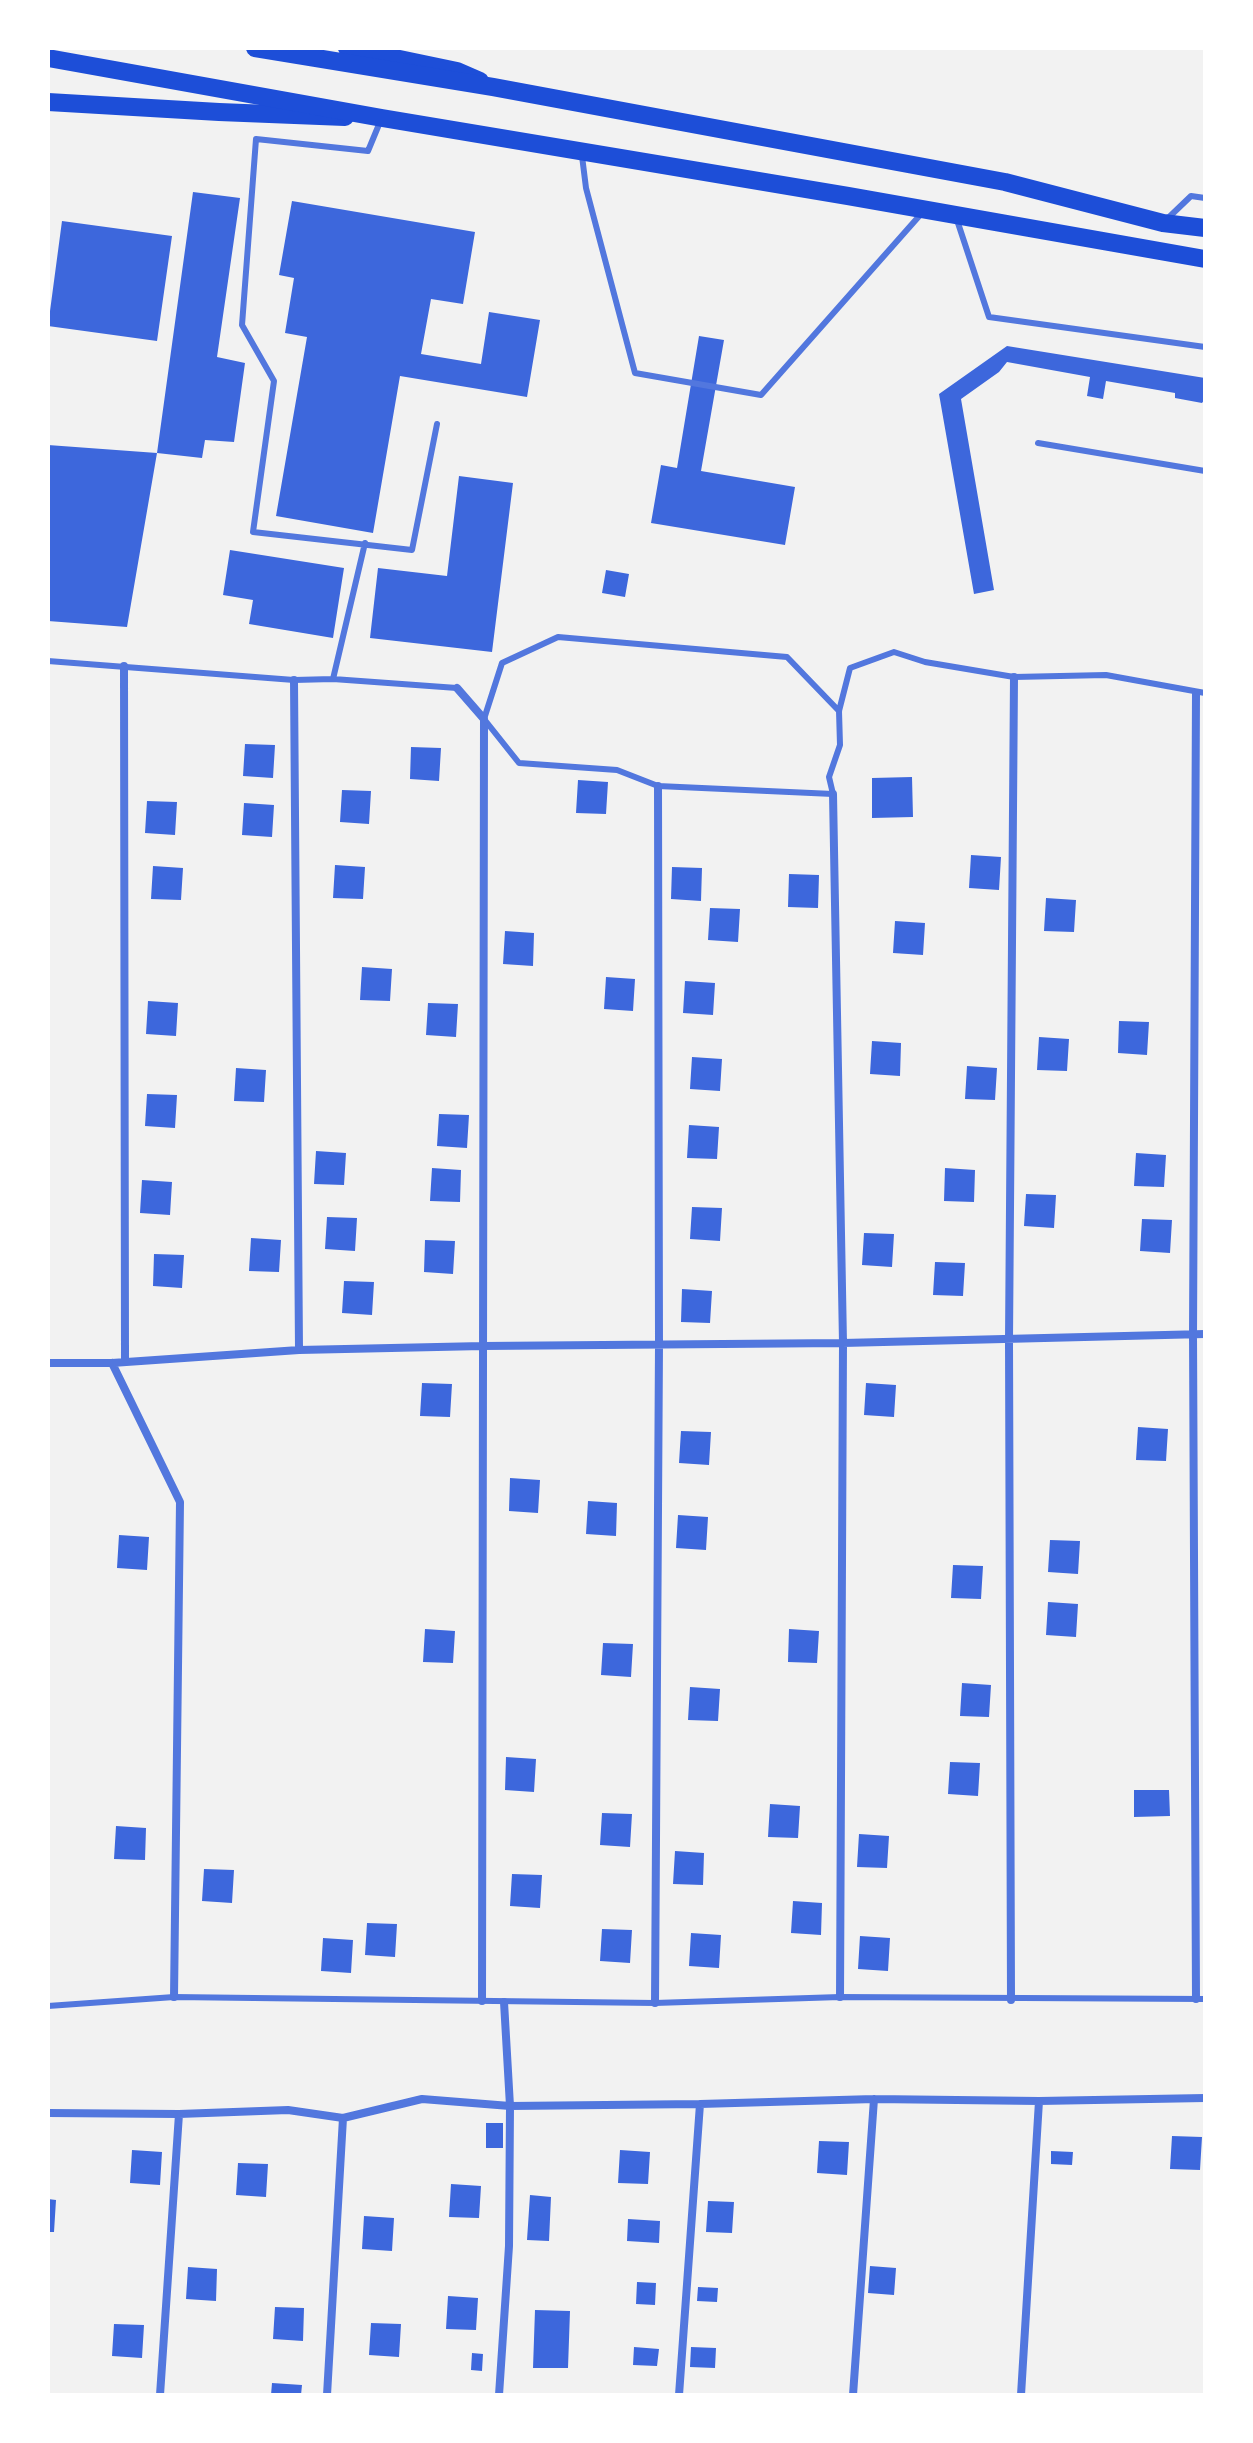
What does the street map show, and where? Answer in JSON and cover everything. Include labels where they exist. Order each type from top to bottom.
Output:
[{"type":"main road","points":[[255,48],[493,87],[1005,182],[1163,223],[1205,228]]},
{"type":"main road","points":[[347,48],[457,71],[493,87]]},
{"type":"main road","points":[[48,58],[1205,259]]},
{"type":"main road","points":[[48,102],[382,118]]},
{"type":"street","points":[[124,666],[125,1361]]},
{"type":"street","points":[[1011,2000],[1009,1339],[1014,677]]},
{"type":"street","points":[[294,680],[299,1350]]},
{"type":"street","points":[[457,688],[484,719],[482,2001]]},
{"type":"street","points":[[1200,693],[1193,1334],[1201,1999]]},
{"type":"street","points":[[655,2003],[658,786]]},
{"type":"street","points":[[833,794],[843,1343],[840,1997]]},
{"type":"street","points":[[48,1363],[112,1363],[299,1350],[843,1343],[1205,1334]]},
{"type":"street","points":[[112,1363],[180,1502],[174,1997]]},
{"type":"street","points":[[499,2395],[509,2246],[510,2106],[504,2002]]},
{"type":"street","points":[[48,2113],[179,2114],[288,2110],[343,2118],[422,2099],[510,2106],[874,2099],[1039,2101],[1205,2098]]},
{"type":"street","points":[[853,2395],[874,2099]]},
{"type":"street","points":[[1021,2395],[1039,2101]]},
{"type":"street","points":[[679,2395],[700,2104]]},
{"type":"street","points":[[160,2395],[179,2114]]},
{"type":"street","points":[[327,2395],[343,2118]]},
{"type":"lane","points":[[382,118],[368,151],[256,139],[242,325],[274,381],[253,532],[412,550],[437,424]]},
{"type":"lane","points":[[581,152],[586,188],[635,373],[761,395],[924,210]]},
{"type":"lane","points":[[1163,223],[1191,196],[1205,198]]},
{"type":"lane","points":[[955,215],[989,317],[1205,347]]},
{"type":"lane","points":[[1038,443],[1205,471]]},
{"type":"lane","points":[[333,679],[365,543]]},
{"type":"lane","points":[[839,711],[787,657],[558,637],[502,663],[484,719],[519,763],[617,770],[658,786],[833,794],[829,777],[840,745],[839,711],[850,668],[894,652],[925,662],[1014,677],[1106,675],[1200,693]]},
{"type":"lane","points":[[48,661],[294,680],[333,679],[457,688]]},
{"type":"lane","points":[[48,2006],[174,1997],[655,2003],[840,1997],[1201,1999]]},
{"type":"building","points":[[193,192],[240,198],[217,357],[245,363],[234,442],[205,440],[202,458],[157,453]]},
{"type":"building","points":[[292,201],[475,232],[463,304],[431,299],[421,354],[481,364],[489,312],[540,320],[527,397],[400,376],[373,533],[276,516],[307,337],[285,333],[294,278],[279,275]]},
{"type":"building","points":[[62,221],[172,236],[157,341],[48,326]]},
{"type":"building","points":[[699,336],[724,340],[701,471],[795,487],[785,545],[651,523],[661,465],[677,468]]},
{"type":"building","points":[[1007,346],[1205,378],[1205,399],[1202,403],[1175,398],[1175,393],[1106,381],[1103,399],[1087,396],[1090,377],[1007,362],[999,372],[961,399],[994,590],[974,594],[939,394]]},
{"type":"building","points":[[48,445],[157,453],[127,627],[48,621]]},
{"type":"building","points":[[459,476],[513,483],[492,652],[370,638],[378,568],[447,576]]},
{"type":"building","points":[[230,550],[344,568],[333,638],[249,624],[253,600],[223,595]]},
{"type":"building","points":[[606,570],[629,574],[625,597],[602,593]]},
{"type":"building","points":[[245,744],[275,745],[273,778],[243,776]]},
{"type":"building","points":[[411,747],[441,748],[439,781],[410,779]]},
{"type":"building","points":[[912,777],[913,817],[872,818],[872,778]]},
{"type":"building","points":[[578,780],[608,782],[606,814],[576,813]]},
{"type":"building","points":[[342,790],[371,791],[369,824],[340,822]]},
{"type":"building","points":[[147,801],[177,802],[175,835],[145,833]]},
{"type":"building","points":[[244,803],[274,805],[272,837],[242,835]]},
{"type":"building","points":[[971,855],[1001,857],[999,890],[969,888]]},
{"type":"building","points":[[335,865],[365,867],[363,899],[333,898]]},
{"type":"building","points":[[153,866],[183,868],[181,900],[151,899]]},
{"type":"building","points":[[672,867],[702,868],[701,901],[671,899]]},
{"type":"building","points":[[789,874],[819,875],[818,908],[788,907]]},
{"type":"building","points":[[1046,898],[1076,900],[1074,932],[1044,931]]},
{"type":"building","points":[[710,908],[740,909],[738,942],[708,940]]},
{"type":"building","points":[[895,921],[925,923],[923,955],[893,953]]},
{"type":"building","points":[[505,931],[534,933],[533,966],[503,964]]},
{"type":"building","points":[[362,967],[392,969],[390,1001],[360,1000]]},
{"type":"building","points":[[606,977],[635,979],[633,1011],[604,1009]]},
{"type":"building","points":[[685,981],[715,983],[713,1015],[683,1013]]},
{"type":"building","points":[[148,1001],[178,1003],[176,1036],[146,1034]]},
{"type":"building","points":[[428,1003],[458,1004],[456,1037],[426,1035]]},
{"type":"building","points":[[1119,1021],[1149,1022],[1147,1055],[1118,1053]]},
{"type":"building","points":[[1039,1037],[1069,1039],[1067,1071],[1037,1070]]},
{"type":"building","points":[[872,1041],[901,1043],[900,1076],[870,1074]]},
{"type":"building","points":[[692,1057],[722,1059],[720,1091],[690,1089]]},
{"type":"building","points":[[967,1066],[997,1068],[995,1100],[965,1099]]},
{"type":"building","points":[[236,1068],[266,1070],[264,1102],[234,1101]]},
{"type":"building","points":[[147,1094],[177,1095],[175,1128],[145,1126]]},
{"type":"building","points":[[439,1114],[469,1115],[467,1148],[437,1146]]},
{"type":"building","points":[[689,1125],[719,1127],[717,1159],[687,1158]]},
{"type":"building","points":[[316,1151],[346,1153],[344,1185],[314,1184]]},
{"type":"building","points":[[1136,1153],[1166,1155],[1164,1187],[1134,1186]]},
{"type":"building","points":[[432,1168],[461,1170],[460,1202],[430,1201]]},
{"type":"building","points":[[945,1168],[975,1170],[974,1202],[944,1201]]},
{"type":"building","points":[[142,1180],[172,1182],[170,1215],[140,1213]]},
{"type":"building","points":[[1026,1194],[1056,1195],[1054,1228],[1024,1226]]},
{"type":"building","points":[[692,1207],[722,1208],[720,1241],[690,1239]]},
{"type":"building","points":[[327,1217],[357,1218],[355,1251],[325,1249]]},
{"type":"building","points":[[1142,1219],[1172,1220],[1170,1253],[1140,1251]]},
{"type":"building","points":[[864,1233],[894,1234],[892,1267],[862,1265]]},
{"type":"building","points":[[251,1238],[281,1240],[279,1272],[249,1271]]},
{"type":"building","points":[[425,1240],[455,1241],[453,1274],[424,1272]]},
{"type":"building","points":[[154,1254],[184,1255],[182,1288],[153,1286]]},
{"type":"building","points":[[935,1262],[965,1263],[963,1296],[933,1295]]},
{"type":"building","points":[[344,1281],[374,1282],[372,1315],[342,1313]]},
{"type":"building","points":[[682,1289],[712,1291],[710,1323],[681,1322]]},
{"type":"building","points":[[422,1383],[452,1384],[450,1417],[420,1416]]},
{"type":"building","points":[[866,1383],[896,1385],[894,1417],[864,1415]]},
{"type":"building","points":[[1138,1427],[1168,1429],[1166,1461],[1136,1460]]},
{"type":"building","points":[[681,1431],[711,1432],[709,1465],[679,1463]]},
{"type":"building","points":[[510,1478],[540,1480],[538,1513],[509,1511]]},
{"type":"building","points":[[588,1501],[617,1503],[616,1536],[586,1534]]},
{"type":"building","points":[[678,1515],[708,1517],[706,1550],[676,1548]]},
{"type":"building","points":[[119,1535],[149,1537],[147,1570],[117,1568]]},
{"type":"building","points":[[1050,1540],[1080,1541],[1078,1574],[1048,1572]]},
{"type":"building","points":[[953,1565],[983,1566],[981,1599],[951,1598]]},
{"type":"building","points":[[1048,1602],[1078,1604],[1076,1637],[1046,1635]]},
{"type":"building","points":[[425,1629],[455,1631],[453,1663],[423,1662]]},
{"type":"building","points":[[789,1629],[819,1631],[817,1663],[788,1662]]},
{"type":"building","points":[[603,1643],[633,1644],[631,1677],[601,1675]]},
{"type":"building","points":[[962,1683],[991,1685],[989,1717],[960,1716]]},
{"type":"building","points":[[690,1687],[720,1689],[718,1721],[688,1720]]},
{"type":"building","points":[[506,1757],[536,1759],[534,1792],[505,1790]]},
{"type":"building","points":[[950,1762],[980,1763],[978,1796],[948,1794]]},
{"type":"building","points":[[1134,1790],[1169,1790],[1170,1816],[1134,1817]]},
{"type":"building","points":[[770,1804],[800,1806],[798,1838],[768,1837]]},
{"type":"building","points":[[602,1813],[632,1814],[630,1847],[600,1845]]},
{"type":"building","points":[[116,1826],[146,1828],[145,1860],[114,1859]]},
{"type":"building","points":[[859,1834],[889,1836],[887,1868],[857,1867]]},
{"type":"building","points":[[675,1851],[704,1853],[703,1885],[673,1884]]},
{"type":"building","points":[[204,1869],[234,1870],[232,1903],[202,1901]]},
{"type":"building","points":[[512,1874],[542,1875],[540,1908],[510,1906]]},
{"type":"building","points":[[793,1901],[822,1903],[821,1935],[791,1933]]},
{"type":"building","points":[[367,1923],[397,1924],[395,1957],[365,1955]]},
{"type":"building","points":[[602,1929],[632,1930],[630,1963],[600,1961]]},
{"type":"building","points":[[691,1933],[721,1935],[719,1968],[689,1966]]},
{"type":"building","points":[[860,1936],[890,1938],[888,1971],[858,1969]]},
{"type":"building","points":[[323,1938],[353,1940],[351,1973],[321,1971]]},
{"type":"building","points":[[486,2123],[503,2123],[503,2148],[486,2148]]},
{"type":"building","points":[[1172,2136],[1202,2137],[1200,2170],[1170,2169]]},
{"type":"building","points":[[819,2141],[849,2142],[847,2175],[817,2173]]},
{"type":"building","points":[[132,2150],[162,2152],[160,2185],[130,2183]]},
{"type":"building","points":[[620,2150],[650,2152],[648,2184],[618,2183]]},
{"type":"building","points":[[1051,2151],[1073,2152],[1072,2165],[1051,2164]]},
{"type":"building","points":[[238,2163],[268,2164],[266,2197],[236,2195]]},
{"type":"building","points":[[451,2184],[481,2186],[479,2218],[449,2217]]},
{"type":"building","points":[[530,2195],[551,2197],[549,2241],[527,2240]]},
{"type":"building","points":[[48,2199],[56,2200],[54,2232],[48,2232]]},
{"type":"building","points":[[708,2201],[734,2202],[732,2233],[706,2232]]},
{"type":"building","points":[[364,2216],[394,2218],[392,2251],[362,2249]]},
{"type":"building","points":[[628,2219],[660,2221],[659,2243],[627,2241]]},
{"type":"building","points":[[870,2266],[896,2268],[894,2295],[868,2293]]},
{"type":"building","points":[[188,2267],[217,2269],[216,2301],[186,2299]]},
{"type":"building","points":[[637,2282],[656,2283],[655,2305],[636,2304]]},
{"type":"building","points":[[698,2287],[718,2288],[717,2302],[697,2301]]},
{"type":"building","points":[[448,2296],[478,2298],[476,2330],[446,2329]]},
{"type":"building","points":[[275,2307],[304,2308],[303,2341],[273,2339]]},
{"type":"building","points":[[535,2310],[570,2311],[568,2368],[533,2368]]},
{"type":"building","points":[[371,2323],[401,2324],[399,2357],[369,2355]]},
{"type":"building","points":[[114,2324],[144,2325],[142,2358],[112,2356]]},
{"type":"building","points":[[634,2347],[659,2349],[657,2366],[633,2365]]},
{"type":"building","points":[[691,2347],[716,2348],[715,2368],[690,2367]]},
{"type":"building","points":[[472,2353],[483,2354],[482,2371],[471,2370]]},
{"type":"building","points":[[272,2383],[302,2385],[301,2395],[271,2395]]}]
